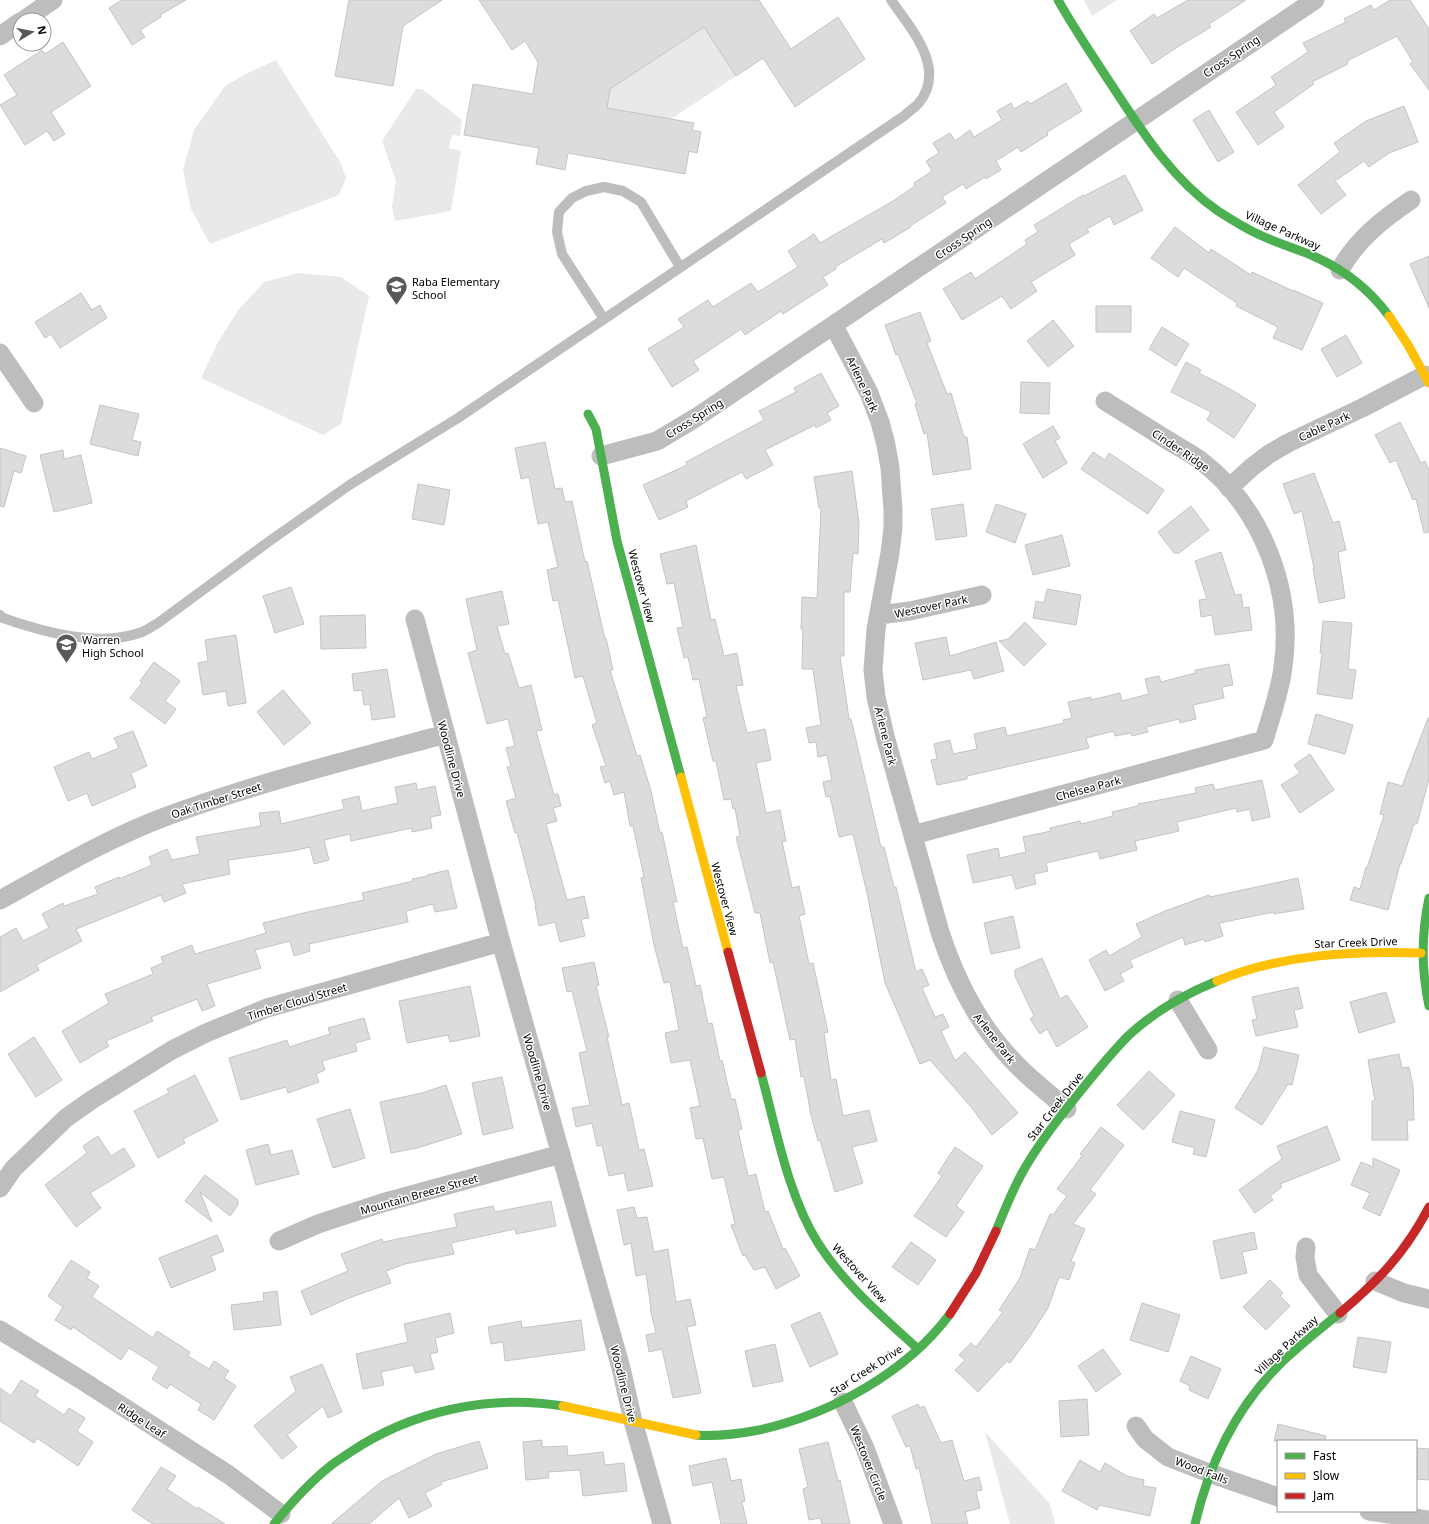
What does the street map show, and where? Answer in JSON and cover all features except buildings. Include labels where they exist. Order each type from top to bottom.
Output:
[{"type":"street","points":[[36,12],[53,0]]},
{"type":"street","name":"Village Parkway","points":[[1058,0],[1073,26],[1147,140],[1167,165],[1189,187],[1213,207],[1268,239],[1318,259],[1340,270],[1370,294],[1384,308],[1396,324],[1427,379]]},
{"type":"street","name":"Cross Spring","points":[[601,456],[657,441],[697,417],[1315,0]]},
{"type":"street","points":[[0,36],[12,28]]},
{"type":"street","points":[[1340,270],[1346,259],[1371,230],[1411,200]]},
{"type":"street","name":"Arlene Park","points":[[834,326],[869,392],[880,422],[890,468],[893,528],[874,647],[873,670],[876,697],[940,932],[961,988],[995,1041],[1016,1064],[1067,1108]]},
{"type":"street","points":[[0,353],[34,403]]},
{"type":"street","name":"Cable Park","points":[[1229,488],[1252,467],[1288,443],[1427,379]]},
{"type":"street","name":"Cinder Ridge","points":[[1105,401],[1199,460],[1217,475],[1246,510],[1268,551],[1276,573],[1281,596],[1285,643],[1279,690],[1264,740]]},
{"type":"street","name":"Westover View","points":[[588,414],[596,429],[621,556],[785,1162],[797,1201],[817,1242],[837,1270],[880,1314],[918,1349]]},
{"type":"street","name":"Westover Park","points":[[879,615],[910,611],[982,594]]},
{"type":"street","name":"Woodline Drive","points":[[415,619],[501,942],[621,1368],[662,1524]]},
{"type":"street","name":"Oak Timber Street","points":[[0,900],[52,870],[170,815],[272,782],[446,734]]},
{"type":"street","name":"Chelsea Park","points":[[913,835],[1264,740]]},
{"type":"street","points":[[1429,898],[1424,921],[1422,953],[1423,974],[1429,1006]]},
{"type":"street","name":"Timber Cloud Street","points":[[0,1188],[13,1169],[66,1118],[93,1099],[172,1050],[206,1033],[267,1008],[501,942]]},
{"type":"street","name":"Star Creek Drive","points":[[277,1519],[300,1492],[322,1471],[368,1440],[393,1428],[432,1414],[466,1406],[494,1402],[526,1402],[558,1405],[686,1433],[710,1436],[741,1433],[784,1424],[843,1402],[900,1365],[943,1324],[965,1291],[994,1238],[1016,1184],[1037,1148],[1067,1108],[1109,1057],[1133,1032],[1152,1016],[1178,1000],[1213,982],[1250,969],[1288,959],[1327,954],[1366,952],[1422,953]]},
{"type":"street","points":[[1178,1000],[1208,1050]]},
{"type":"street","name":"Mountain Breeze Street","points":[[279,1241],[318,1224],[382,1203],[561,1154]]},
{"type":"street","name":"Village Parkway","points":[[1195,1524],[1199,1504],[1219,1449],[1234,1421],[1252,1395],[1272,1372],[1375,1281],[1399,1257],[1413,1238],[1429,1207]]},
{"type":"street","points":[[1306,1247],[1305,1257],[1308,1274],[1338,1314]]},
{"type":"street","points":[[1375,1281],[1404,1293],[1429,1299]]},
{"type":"street","name":"Ridge Leaf","points":[[0,1330],[83,1381],[229,1475],[277,1519]]},
{"type":"street","name":"Westover Circle","points":[[843,1402],[865,1448],[893,1524]]},
{"type":"street","name":"Wood Falls","points":[[1136,1426],[1145,1439],[1168,1457],[1277,1497]]},
{"type":"street","points":[[1376,1512],[1429,1520]]},
{"type":"lane","points":[[0,615],[3,618],[33,629],[100,639],[123,638],[142,632],[158,624],[271,540],[351,484],[458,418],[904,116],[918,104],[926,91],[930,77],[929,62],[920,42],[891,0]]},
{"type":"lane","points":[[604,319],[562,254],[557,232],[559,212],[572,198],[586,191],[604,187],[623,190],[641,202],[680,267]]},
{"type":"shaded area","points":[[1084,0],[1117,0],[1092,16]]},
{"type":"shaded area","points":[[704,27],[736,76],[671,119],[607,108],[610,89]]},
{"type":"shaded area","points":[[276,60],[340,162],[346,178],[339,195],[210,244],[191,209],[183,170],[194,130],[225,86]]},
{"type":"shaded area","points":[[416,89],[422,89],[462,120],[460,136],[452,135],[449,148],[461,151],[451,211],[395,221],[392,207],[396,181],[382,141]]},
{"type":"shaded area","points":[[298,273],[341,277],[369,296],[341,424],[323,435],[201,378],[218,342],[239,309],[264,282]]},
{"type":"shaded area","points":[[985,1432],[1050,1504],[1055,1524],[1010,1524]]},
{"type":"traffic: fast","points":[[1058,0],[1136,121],[1160,155],[1187,185],[1218,211],[1244,227],[1266,238],[1322,260],[1344,273],[1364,288],[1389,316]]},
{"type":"traffic: fast","points":[[588,414],[596,429],[617,541],[681,777]]},
{"type":"traffic: fast","points":[[1429,898],[1423,939],[1424,979],[1429,1006]]},
{"type":"traffic: fast","points":[[996,1231],[1015,1187],[1035,1152],[1064,1112],[1109,1056],[1129,1035],[1159,1011],[1193,992],[1217,981]]},
{"type":"traffic: fast","points":[[761,1073],[791,1183],[799,1204],[818,1243],[828,1258],[852,1286],[877,1312],[918,1349]]},
{"type":"traffic: fast","points":[[1195,1524],[1208,1480],[1216,1460],[1236,1420],[1248,1402],[1277,1367],[1340,1313]]},
{"type":"traffic: fast","points":[[696,1435],[728,1435],[759,1430],[786,1423],[839,1402],[865,1388],[912,1355],[950,1314]]},
{"type":"traffic: fast","points":[[274,1524],[300,1494],[331,1465],[373,1438],[398,1426],[452,1409],[479,1405],[507,1402],[563,1406]]},
{"type":"traffic: slow","points":[[1389,316],[1408,345],[1429,383]]},
{"type":"traffic: slow","points":[[681,777],[728,952]]},
{"type":"traffic: slow","points":[[1217,981],[1266,965],[1317,956],[1369,953],[1421,953]]},
{"type":"traffic: slow","points":[[563,1406],[696,1435]]},
{"type":"traffic: jam","points":[[728,952],[761,1073]]},
{"type":"traffic: jam","points":[[1340,1313],[1367,1289],[1401,1252],[1429,1207]]},
{"type":"traffic: jam","points":[[950,1314],[976,1273],[996,1231]]},
{"type":"place","name":"Raba Elementary School","points":[[396,306]]},
{"type":"place","name":"Warren High School","points":[[67,664]]}]
